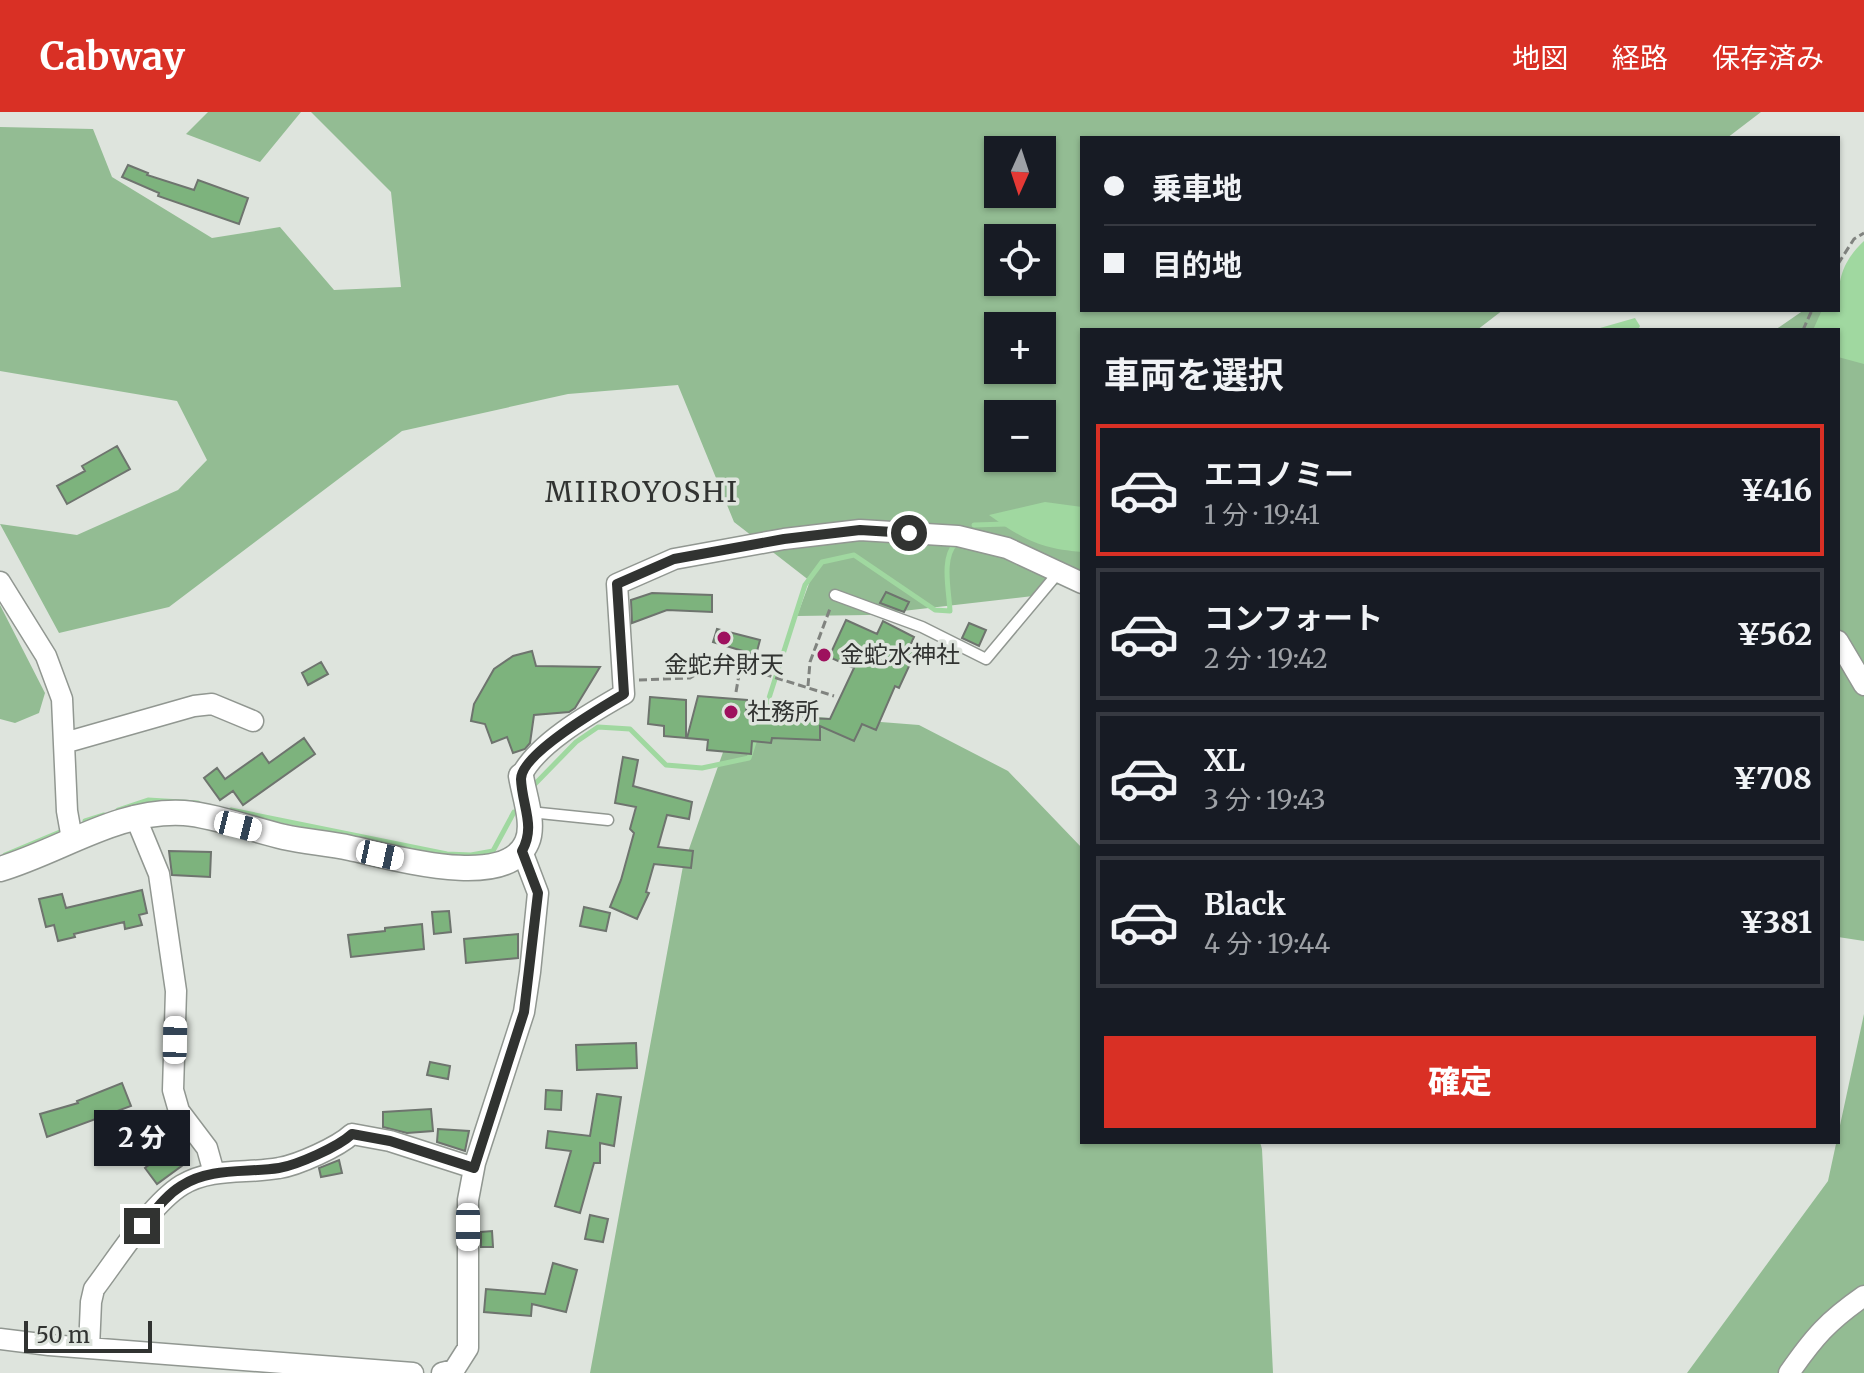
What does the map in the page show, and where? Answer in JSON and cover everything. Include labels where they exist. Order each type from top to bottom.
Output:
[{"type":"street","points":[[0,869],[135,816],[187,813],[289,838],[447,868],[479,868],[503,863],[522,851],[529,839],[521,776],[528,761],[569,729],[624,694],[617,584],[674,559],[784,539],[860,530],[958,536],[1007,548],[1080,582]]},
{"type":"street","points":[[0,582],[46,656],[62,699],[67,811],[72,839]]},
{"type":"street","points":[[1840,644],[1864,685]]},
{"type":"street","points":[[64,743],[194,706],[212,704],[253,721]]},
{"type":"street","points":[[135,816],[159,874],[176,991],[173,1090],[179,1111],[207,1148],[214,1173]]},
{"type":"street","points":[[442,1373],[467,1365],[468,1200],[474,1168],[524,1012],[538,893],[522,851]]},
{"type":"street","points":[[89,1348],[94,1289],[158,1206],[183,1185],[214,1173],[282,1168],[343,1142],[352,1134],[390,1141],[474,1168]]},
{"type":"street","points":[[1789,1373],[1814,1336],[1864,1296]]},
{"type":"street","points":[[0,1339],[413,1373]]},
{"type":"lane","points":[[835,595],[922,627],[986,659],[1058,573]]},
{"type":"lane","points":[[527,811],[608,820]]},
{"type":"path","points":[[1840,261],[1854,239],[1864,233]]},
{"type":"path","points":[[808,686],[810,662],[835,595]]},
{"type":"path","points":[[623,681],[690,678],[719,660],[834,696]]},
{"type":"path","points":[[736,692],[741,667]]},
{"type":"shaded area","points":[[208,112],[301,112],[260,162],[186,134]]},
{"type":"shaded area","points":[[311,112],[1761,112],[1730,136],[1080,136],[1080,312],[1500,312],[1480,328],[1080,328],[1080,574],[1033,596],[868,615],[797,616],[810,581],[734,522],[678,385],[568,394],[402,431],[169,607],[59,633],[0,524],[77,535],[178,490],[207,460],[177,401],[0,371],[0,127],[93,129],[112,177],[212,238],[280,227],[334,290],[401,287],[391,192]]},
{"type":"shaded area","points":[[1864,241],[1864,364],[1840,358],[1840,328],[1814,328],[1821,312],[1840,312],[1842,272]]},
{"type":"shaded area","points":[[1864,269],[1864,941],[1840,937],[1840,328],[1778,328],[1801,312],[1840,312],[1840,307]]},
{"type":"shaded area","points":[[1635,318],[1640,326],[1639,328],[1600,328]]},
{"type":"shaded area","points":[[1045,502],[1080,507],[1080,552],[1032,541],[989,515]]},
{"type":"shaded area","points":[[0,605],[45,693],[39,713],[15,723],[0,719]]},
{"type":"shaded area","points":[[779,714],[919,725],[1008,771],[1080,846],[1080,1144],[1261,1144],[1273,1373],[590,1373],[683,866],[728,738]]},
{"type":"shaded area","points":[[1864,1014],[1864,1373],[1687,1373],[1828,1181],[1836,1144],[1840,1144],[1840,1125]]},
{"type":"building","points":[[128,165],[147,175],[194,190],[198,180],[248,198],[239,224],[158,196],[159,193],[122,177]]},
{"type":"building","points":[[117,446],[130,469],[67,504],[57,486],[85,471],[82,466]]},
{"type":"building","points":[[886,592],[909,602],[904,612],[880,603]]},
{"type":"building","points":[[652,593],[712,595],[712,612],[667,610],[632,623],[631,600]]},
{"type":"building","points":[[846,620],[877,634],[883,621],[914,637],[909,648],[916,651],[899,688],[895,686],[876,730],[862,724],[854,741],[820,726],[820,740],[772,738],[771,743],[752,741],[751,754],[707,750],[708,740],[687,738],[698,696],[747,700],[746,712],[755,713],[754,716],[830,719],[854,668],[829,657]]},
{"type":"building","points":[[969,623],[986,630],[979,646],[962,638]]},
{"type":"building","points":[[717,629],[760,640],[756,655],[713,642]]},
{"type":"building","points":[[532,651],[536,666],[600,667],[575,708],[569,712],[534,715],[530,743],[525,749],[513,753],[507,737],[492,743],[485,724],[471,721],[474,704],[494,669],[513,656]]},
{"type":"building","points":[[321,662],[328,674],[308,685],[302,673]]},
{"type":"building","points":[[650,697],[686,700],[686,738],[664,736],[664,726],[648,724]]},
{"type":"building","points":[[304,738],[315,754],[243,805],[233,791],[220,800],[204,778],[217,768],[225,779],[262,753],[269,763]]},
{"type":"building","points":[[623,757],[638,760],[633,786],[692,802],[689,819],[667,815],[658,847],[693,851],[691,868],[654,864],[646,892],[649,893],[637,919],[610,907],[634,833],[630,829],[636,807],[615,803]]},
{"type":"building","points":[[169,851],[211,852],[210,877],[172,875]]},
{"type":"building","points":[[142,890],[147,913],[139,915],[142,925],[125,929],[124,922],[58,941],[54,925],[46,927],[39,899],[62,894],[66,908]]},
{"type":"building","points":[[584,907],[610,913],[606,931],[580,926]]},
{"type":"building","points":[[449,911],[451,932],[434,934],[432,912]]},
{"type":"building","points":[[422,924],[424,949],[351,957],[348,935]]},
{"type":"building","points":[[518,934],[518,958],[466,963],[464,939]]},
{"type":"building","points":[[636,1043],[637,1068],[577,1070],[576,1045]]},
{"type":"building","points":[[430,1062],[450,1066],[448,1079],[427,1075]]},
{"type":"building","points":[[122,1083],[131,1106],[47,1137],[40,1114],[78,1103]]},
{"type":"building","points":[[546,1090],[562,1091],[561,1110],[545,1109]]},
{"type":"building","points":[[597,1094],[621,1097],[614,1146],[600,1143],[600,1163],[594,1163],[580,1213],[555,1206],[571,1151],[546,1148],[548,1131],[590,1136]]},
{"type":"building","points":[[431,1109],[433,1131],[407,1133],[383,1127],[383,1112]]},
{"type":"building","points":[[438,1129],[469,1131],[465,1151],[437,1142]]},
{"type":"building","points":[[170,1148],[183,1165],[157,1184],[145,1168]]},
{"type":"building","points":[[339,1160],[342,1173],[321,1177],[319,1168]]},
{"type":"building","points":[[590,1215],[608,1219],[603,1242],[585,1239]]},
{"type":"building","points":[[492,1231],[493,1247],[481,1247],[481,1232]]},
{"type":"building","points":[[553,1263],[577,1270],[566,1312],[532,1304],[531,1316],[484,1312],[486,1289],[545,1294]]},
{"type":"waterway","points":[[974,525],[1006,524]]},
{"type":"waterway","points":[[761,723],[805,585],[822,562],[854,555],[935,610],[950,611],[947,566],[951,549],[956,543]]},
{"type":"waterway","points":[[534,785],[576,742],[598,727],[630,729],[666,765],[702,768],[749,758],[756,736]]},
{"type":"waterway","points":[[118,810],[148,800],[198,803]]},
{"type":"waterway","points":[[231,810],[447,854],[471,855],[493,851],[514,812]]},
{"type":"waterway","points":[[85,821],[104,815]]},
{"type":"waterway","points":[[5,855],[60,832]]},
{"type":"place","name":"金蛇弁財天","points":[[724,638]]},
{"type":"place","name":"金蛇水神社","points":[[824,655]]},
{"type":"place","name":"社務所","points":[[731,712]]},
{"type":"district","name":"MIIROYOSHI","points":[[642,492]]},
{"type":"route","points":[[142,1226],[158,1206],[183,1185],[214,1173],[282,1168],[343,1142],[352,1134],[390,1141],[474,1168],[524,1012],[530,972],[538,893],[522,851],[529,839],[529,823],[521,776],[528,761],[569,729],[624,694],[617,584],[674,559],[784,539],[860,530],[909,533]]}]
